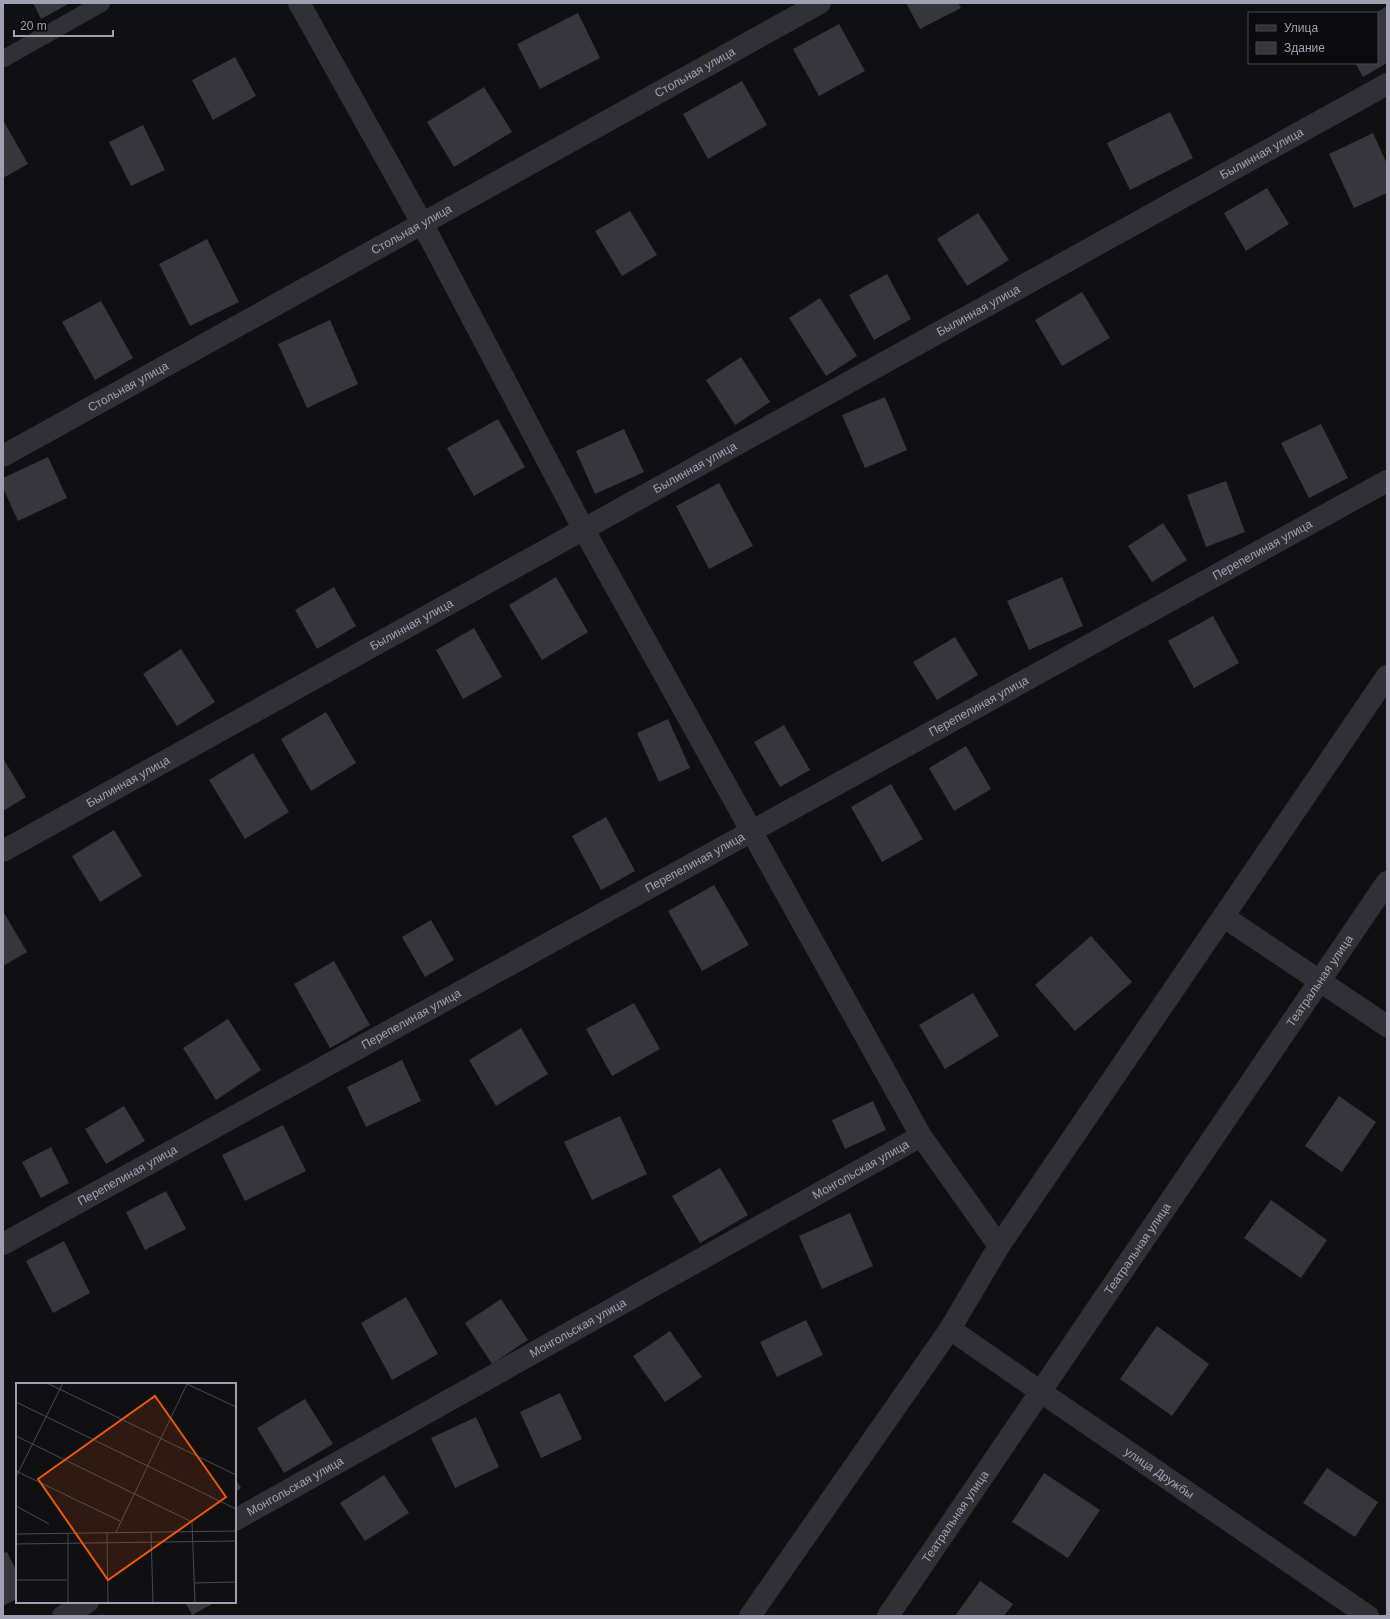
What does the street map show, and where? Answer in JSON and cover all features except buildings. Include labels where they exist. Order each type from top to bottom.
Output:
[{"type":"street","points":[[299,3],[422,223],[584,530],[921,1136],[999,1246]]},
{"type":"street","name":"Стольная улица","points":[[3,456],[820,3]]},
{"type":"street","name":"Былинная улица","points":[[3,851],[1387,84]]},
{"type":"street","name":"Перепелиная улица","points":[[3,1244],[1387,481]]},
{"type":"street","points":[[750,1616],[950,1329],[999,1246],[1387,676]]},
{"type":"street","name":"Театральная улица","points":[[888,1616],[1387,882]]},
{"type":"street","points":[[1224,916],[1319,982],[1387,1026]]},
{"type":"street","name":"Монгольская улица","points":[[236,1519],[921,1136]]},
{"type":"street","name":"улица Дружбы","points":[[950,1329],[1368,1616]]},
{"type":"street","points":[[63,1616],[86,1603]]},
{"type":"lane","points":[[3,59],[102,3]]}]
